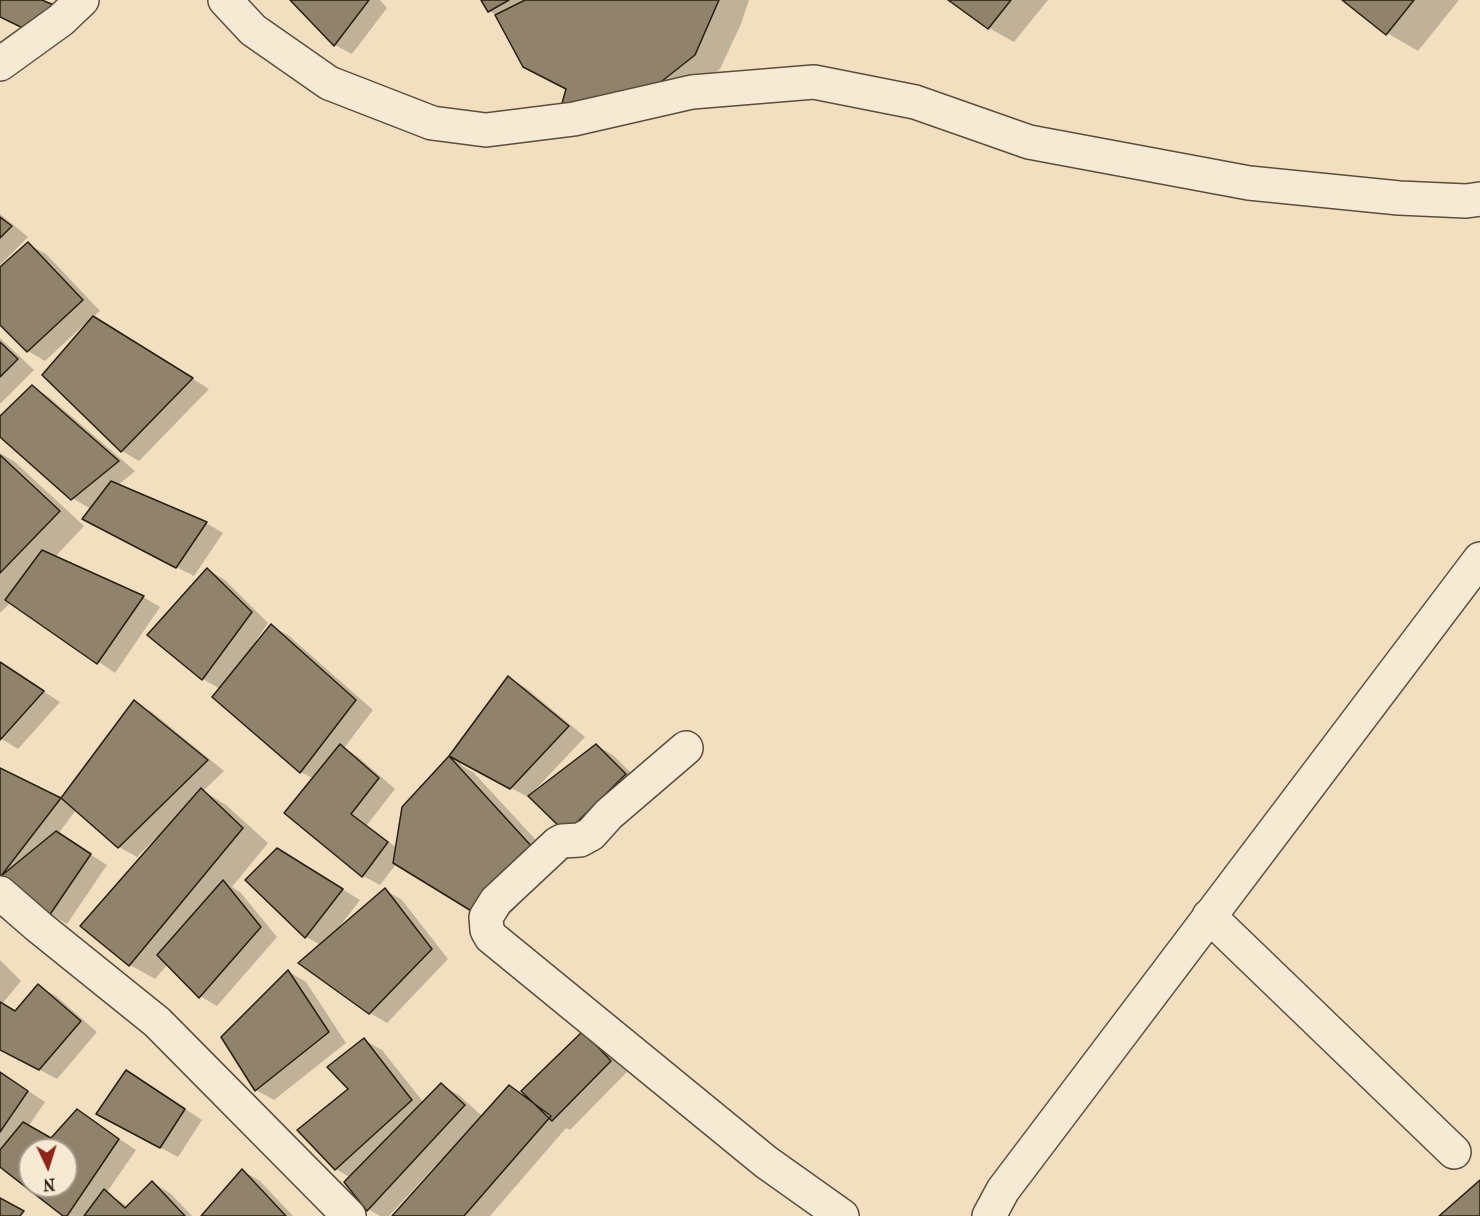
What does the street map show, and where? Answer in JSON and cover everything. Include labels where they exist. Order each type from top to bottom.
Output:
[{"type":"street","points":[[0,64],[61,20],[82,0]]},
{"type":"street","points":[[225,0],[253,30],[329,83],[432,123],[486,130],[574,119],[692,92],[814,82],[915,102],[1029,141],[1249,183],[1399,198],[1466,201],[1480,199]]},
{"type":"street","points":[[989,1216],[1003,1190],[1480,559]]},
{"type":"street","points":[[686,748],[609,814],[591,834],[580,840],[562,841],[557,844],[496,902],[486,917],[487,930],[491,937],[766,1162],[842,1216]]},
{"type":"street","points":[[0,893],[157,1022],[349,1216]]},
{"type":"street","points":[[1209,916],[1454,1152]]},
{"type":"building","points":[[0,0],[42,0],[54,5],[33,33],[0,17]]},
{"type":"building","points":[[290,0],[369,0],[334,46]]},
{"type":"building","points":[[481,0],[509,0],[488,12]]},
{"type":"building","points":[[525,0],[719,0],[695,55],[657,85],[559,114],[566,89],[523,67],[495,15]]},
{"type":"building","points":[[948,0],[1011,0],[988,29]]},
{"type":"building","points":[[1342,0],[1414,0],[1386,35]]},
{"type":"building","points":[[0,217],[12,226],[0,238]]},
{"type":"building","points":[[28,242],[83,300],[27,352],[0,325],[0,267]]},
{"type":"building","points":[[93,316],[193,378],[121,452],[42,375]]},
{"type":"building","points":[[0,342],[18,359],[0,377]]},
{"type":"building","points":[[32,385],[119,461],[71,500],[0,437],[0,416]]},
{"type":"building","points":[[0,455],[60,511],[0,573]]},
{"type":"building","points":[[111,481],[207,522],[176,568],[82,519]]},
{"type":"building","points":[[42,550],[144,596],[97,664],[5,600]]},
{"type":"building","points":[[207,568],[252,612],[202,680],[147,635]]},
{"type":"building","points":[[271,624],[356,700],[300,773],[212,697]]},
{"type":"building","points":[[0,662],[44,691],[0,740]]},
{"type":"building","points":[[508,676],[569,726],[510,789],[449,756]]},
{"type":"building","points":[[134,700],[208,760],[118,848],[61,798]]},
{"type":"building","points":[[340,744],[379,778],[351,814],[388,842],[362,877],[284,813]]},
{"type":"building","points":[[596,744],[626,774],[566,833],[528,796]]},
{"type":"building","points":[[449,756],[534,849],[473,912],[393,863],[402,807]]},
{"type":"building","points":[[0,768],[61,798],[1,876],[0,875]]},
{"type":"building","points":[[201,788],[243,828],[129,966],[80,926]]},
{"type":"building","points":[[56,831],[91,854],[49,916],[1,876]]},
{"type":"building","points":[[277,848],[343,889],[305,938],[245,880]]},
{"type":"building","points":[[223,880],[261,927],[199,998],[157,955]]},
{"type":"building","points":[[385,888],[432,949],[369,1014],[298,963]]},
{"type":"building","points":[[288,970],[329,1032],[255,1091],[221,1037]]},
{"type":"building","points":[[38,984],[81,1021],[39,1070],[0,1050],[0,1002],[15,1011]]},
{"type":"building","points":[[583,1031],[611,1061],[552,1121],[521,1091]]},
{"type":"building","points":[[364,1038],[412,1100],[335,1170],[297,1130],[348,1089],[327,1067]]},
{"type":"building","points":[[126,1070],[185,1109],[160,1148],[96,1114]]},
{"type":"building","points":[[0,1072],[28,1091],[0,1132]]},
{"type":"building","points":[[441,1083],[465,1105],[367,1211],[344,1182]]},
{"type":"building","points":[[509,1085],[551,1116],[464,1216],[392,1216]]},
{"type":"building","points":[[77,1109],[119,1139],[67,1216],[63,1216],[40,1198],[78,1198],[78,1138],[51,1138]]},
{"type":"building","points":[[23,1122],[51,1138],[18,1138],[18,1181],[0,1167],[0,1150]]},
{"type":"building","points":[[242,1169],[286,1216],[201,1216]]},
{"type":"building","points":[[1480,1180],[1480,1216],[1439,1216]]},
{"type":"building","points":[[152,1181],[185,1216],[84,1216],[104,1189],[125,1208]]},
{"type":"building","points":[[0,1198],[24,1211],[20,1216],[0,1216]]}]
